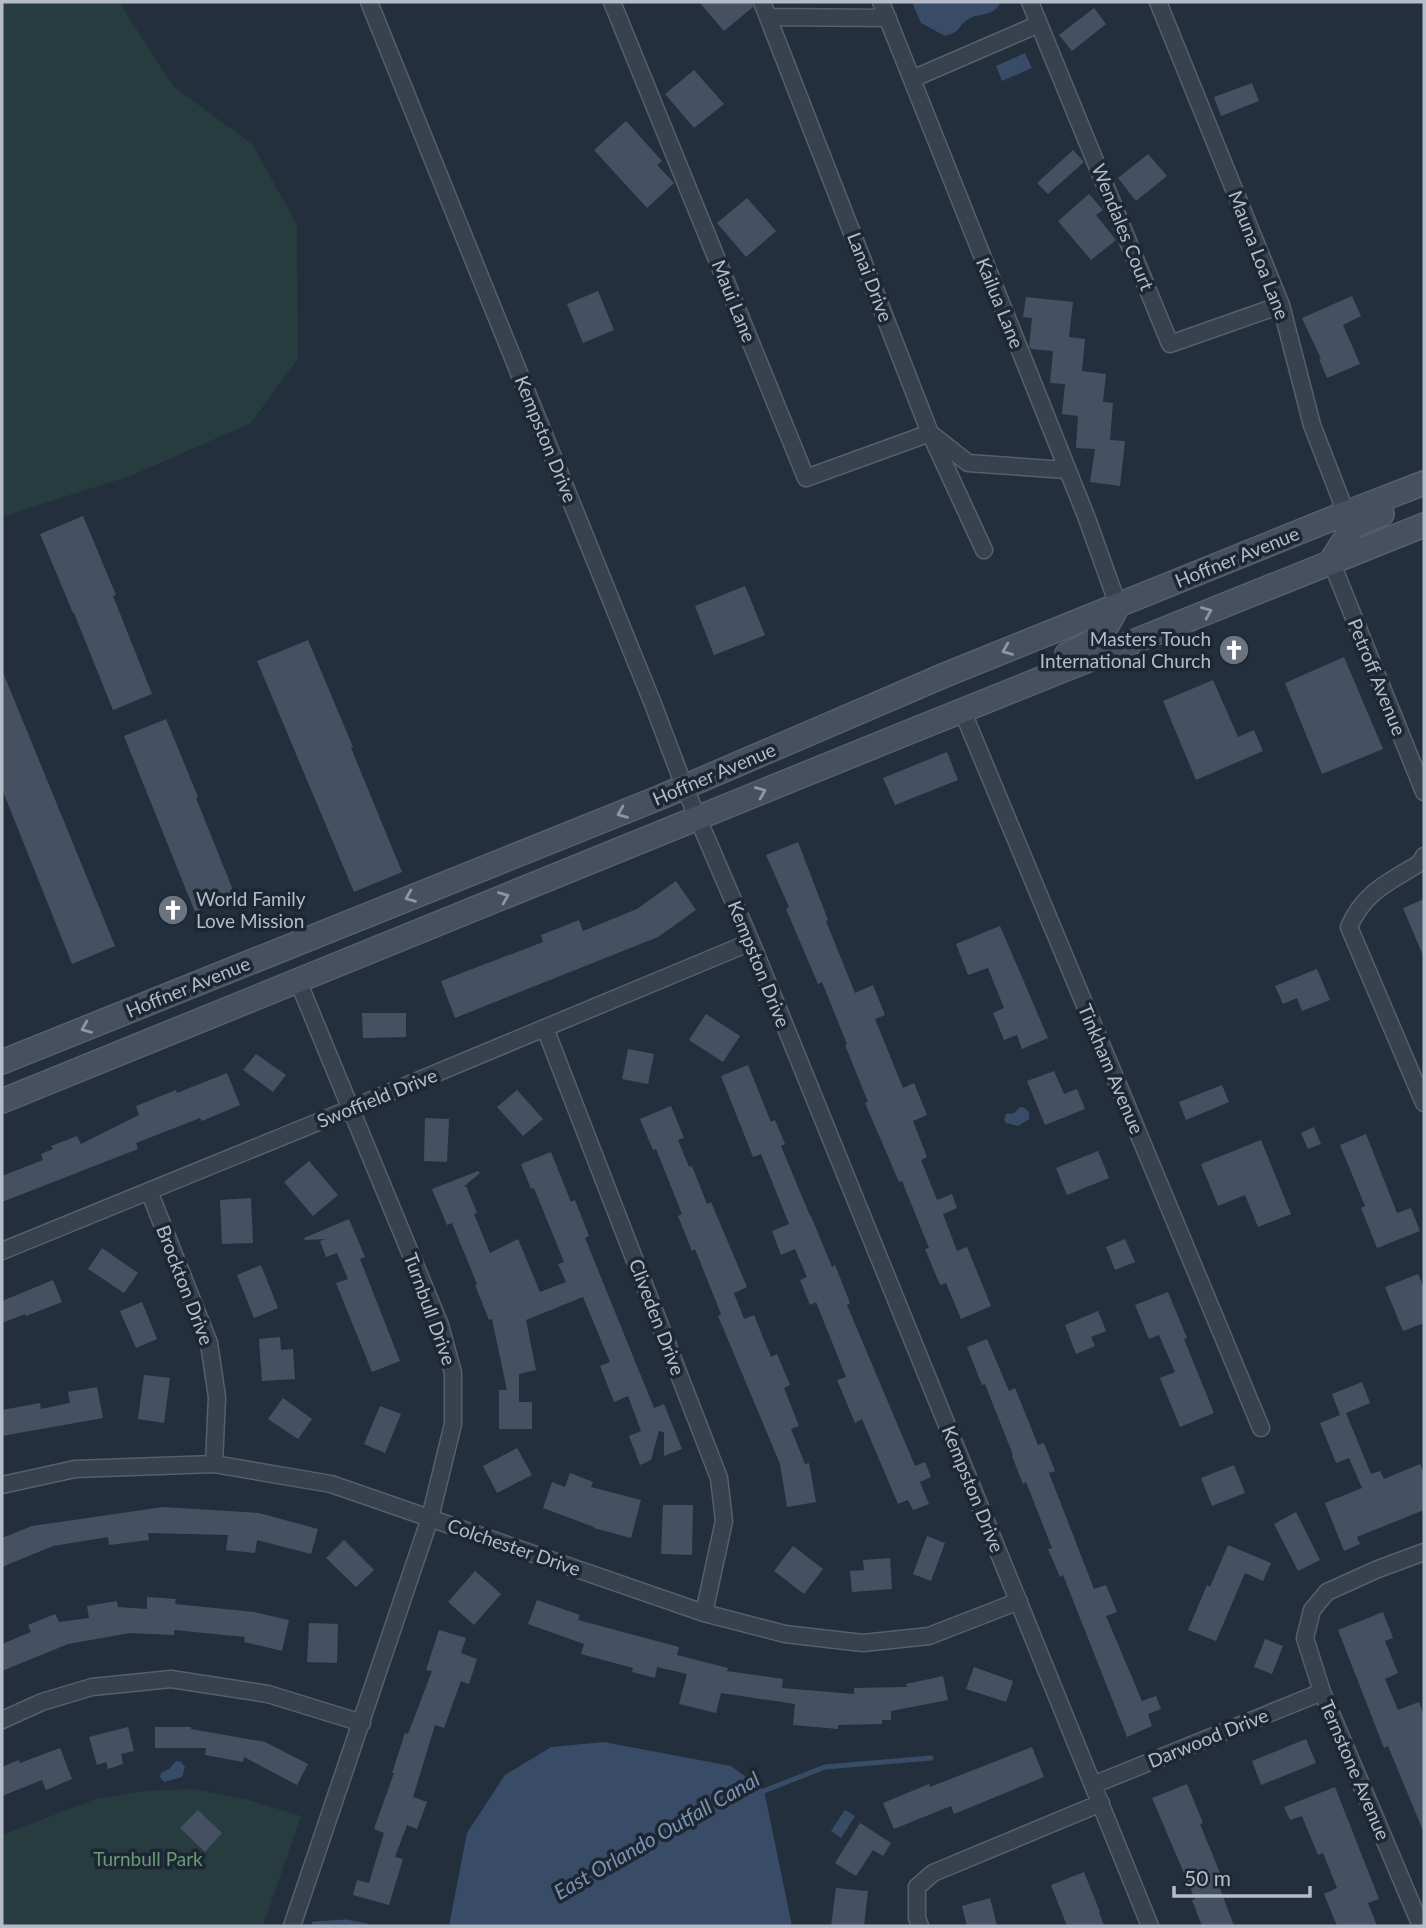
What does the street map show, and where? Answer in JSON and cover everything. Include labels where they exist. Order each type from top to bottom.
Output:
[{"type":"main road","name":"Hoffner Avenue","points":[[2,1062],[662,797],[945,675],[1424,483]]},
{"type":"main road","points":[[1331,561],[1354,526],[1424,497]]},
{"type":"main road","name":"Hoffner Avenue","points":[[2,1101],[1424,525]]},
{"type":"main road","points":[[962,710],[1023,672],[1091,644],[1108,625],[1118,605]]},
{"type":"main road","points":[[109,1057],[125,1037],[306,964],[321,949],[324,932]]},
{"type":"street","name":"Kempston Drive","points":[[369,2],[684,786],[751,942],[1150,1926]]},
{"type":"street","name":"Maui Lane","points":[[612,2],[806,478],[930,433]]},
{"type":"street","name":"Kailua Lane","points":[[881,2],[1086,516],[1118,605]]},
{"type":"street","name":"Wendales Court","points":[[1030,2],[1170,344],[1281,305]]},
{"type":"street","name":"Mauna Loa Lane","points":[[1158,2],[1281,305],[1312,425],[1346,513]]},
{"type":"street","name":"Lanai Drive","points":[[765,9],[930,433],[984,550]]},
{"type":"street","points":[[765,9],[888,18]]},
{"type":"street","points":[[912,79],[1039,24]]},
{"type":"street","points":[[930,433],[968,463],[1066,470]]},
{"type":"street","name":"Petroff Avenue","points":[[1331,561],[1424,792]]},
{"type":"street","name":"Tinkham Avenue","points":[[962,710],[1261,1428]]},
{"type":"street","points":[[1424,856],[1420,863],[1368,896],[1355,913],[1349,927],[1424,1104]]},
{"type":"street","name":"Swoffield Drive","points":[[2,1251],[751,942]]},
{"type":"street","name":"Turnbull Drive","points":[[292,1926],[430,1518],[453,1424],[453,1373],[440,1325],[298,981]]},
{"type":"street","name":"Cliveden Drive","points":[[545,1028],[719,1478],[724,1521],[704,1613]]},
{"type":"street","name":"Brockton Drive","points":[[149,1191],[209,1343],[217,1397],[214,1464]]},
{"type":"street","name":"Colchester Drive","points":[[2,1485],[75,1469],[214,1464],[331,1484],[704,1613],[785,1634],[863,1643],[929,1636],[1018,1601]]},
{"type":"street","name":"Ternstone Avenue","points":[[1422,1926],[1322,1692],[1305,1638],[1312,1610],[1327,1592],[1424,1552]]},
{"type":"street","points":[[2,1720],[43,1702],[92,1687],[171,1679],[268,1694],[362,1723]]},
{"type":"street","name":"Darwood Drive","points":[[1093,1785],[1322,1692]]},
{"type":"street","points":[[920,1926],[917,1918],[917,1887],[933,1873],[1101,1803]]},
{"type":"green space","points":[[2,2],[119,2],[173,86],[253,145],[297,225],[298,358],[251,423],[133,475],[2,517]]},
{"type":"green space","name":"Turnbull Park","points":[[193,1789],[249,1800],[301,1816],[263,1926],[2,1926],[2,1835],[95,1799],[145,1791]]},
{"type":"water","points":[[912,2],[1001,2],[990,13],[971,18],[957,31],[945,36],[921,23]]},
{"type":"water","points":[[1025,53],[1032,68],[1002,81],[996,66]]},
{"type":"water","points":[[1020,1107],[1029,1112],[1029,1119],[1018,1126],[1006,1123],[1006,1114],[1014,1113]]},
{"type":"water","points":[[604,1742],[731,1766],[764,1790],[792,1926],[449,1926],[467,1833],[505,1775],[551,1747]]},
{"type":"water","points":[[176,1761],[185,1767],[182,1777],[164,1782],[160,1777],[161,1773]]},
{"type":"water","points":[[845,1810],[855,1816],[841,1838],[831,1831]]},
{"type":"building","points":[[699,2],[752,2],[753,7],[724,31]]},
{"type":"building","points":[[1094,8],[1106,24],[1072,51],[1059,35]]},
{"type":"building","points":[[694,70],[724,104],[694,128],[665,94]]},
{"type":"building","points":[[1252,83],[1259,101],[1221,116],[1214,97]]},
{"type":"building","points":[[626,121],[662,161],[657,165],[674,183],[647,208],[594,150]]},
{"type":"building","points":[[1073,150],[1084,162],[1048,194],[1037,183]]},
{"type":"building","points":[[1148,154],[1167,176],[1136,201],[1118,178]]},
{"type":"building","points":[[1089,194],[1103,210],[1096,215],[1116,240],[1091,260],[1058,221]]},
{"type":"building","points":[[747,198],[776,231],[746,257],[717,223]]},
{"type":"building","points":[[598,291],[614,330],[583,343],[567,304]]},
{"type":"building","points":[[1352,296],[1361,316],[1343,325],[1360,364],[1327,378],[1302,318]]},
{"type":"building","points":[[1026,297],[1073,302],[1069,337],[1085,339],[1082,371],[1106,374],[1103,402],[1113,403],[1110,440],[1125,441],[1120,486],[1090,482],[1095,449],[1076,448],[1078,416],[1062,414],[1065,384],[1050,383],[1053,351],[1031,349],[1029,346],[1032,318],[1023,317]]},
{"type":"building","points":[[83,516],[116,595],[113,596],[152,694],[113,710],[40,534]]},
{"type":"building","points":[[745,586],[765,635],[714,655],[695,606]]},
{"type":"building","points":[[308,640],[402,872],[354,892],[257,661]]},
{"type":"building","points":[[1344,657],[1383,749],[1322,774],[1285,683]]},
{"type":"building","points":[[2,670],[115,946],[72,964],[2,789]]},
{"type":"building","points":[[1213,680],[1238,737],[1254,730],[1263,751],[1196,780],[1163,701]]},
{"type":"building","points":[[166,719],[235,895],[195,912],[124,736]]},
{"type":"building","points":[[947,752],[958,780],[895,805],[883,778]]},
{"type":"building","points":[[798,842],[855,993],[873,985],[885,1015],[875,1019],[903,1088],[914,1083],[927,1115],[913,1121],[927,1157],[921,1160],[937,1200],[952,1194],[957,1208],[943,1214],[957,1251],[967,1247],[991,1306],[961,1319],[946,1283],[940,1285],[925,1249],[929,1248],[902,1181],[899,1182],[865,1103],[868,1102],[822,982],[818,984],[766,855]]},
{"type":"building","points":[[676,881],[696,910],[658,937],[455,1018],[441,981],[543,942],[541,935],[579,920],[583,931],[637,909]]},
{"type":"building","points":[[1424,899],[1424,958],[1403,908]]},
{"type":"building","points":[[1000,926],[1048,1038],[1022,1049],[1017,1035],[1004,1040],[993,1013],[1004,1008],[988,968],[968,975],[956,944]]},
{"type":"building","points":[[1317,969],[1330,1000],[1302,1011],[1297,998],[1283,1004],[1275,986]]},
{"type":"building","points":[[362,1013],[406,1013],[406,1037],[363,1038]]},
{"type":"building","points":[[706,1014],[740,1036],[723,1062],[689,1040]]},
{"type":"building","points":[[628,1049],[654,1054],[648,1084],[622,1079]]},
{"type":"building","points":[[256,1054],[286,1075],[273,1092],[243,1070]]},
{"type":"building","points":[[748,1065],[771,1122],[775,1120],[785,1144],[781,1146],[832,1267],[835,1265],[850,1303],[847,1305],[915,1466],[925,1462],[931,1477],[920,1482],[929,1504],[913,1510],[908,1500],[898,1504],[862,1419],[855,1423],[837,1380],[846,1377],[816,1302],[810,1305],[800,1280],[807,1277],[795,1249],[781,1255],[772,1231],[789,1224],[761,1154],[753,1157],[721,1076]]},
{"type":"building","points":[[1054,1071],[1064,1094],[1077,1089],[1085,1109],[1045,1125],[1027,1081]]},
{"type":"building","points":[[227,1073],[240,1105],[136,1143],[138,1149],[2,1202],[2,1176],[43,1160],[41,1154],[53,1149],[51,1146],[77,1136],[81,1144],[139,1115],[136,1106]]},
{"type":"building","points":[[1222,1085],[1229,1102],[1186,1120],[1179,1102]]},
{"type":"building","points":[[517,1090],[543,1119],[523,1136],[497,1107]]},
{"type":"building","points":[[671,1106],[684,1138],[678,1140],[689,1167],[692,1166],[707,1204],[711,1202],[747,1287],[734,1293],[744,1319],[754,1315],[771,1357],[777,1354],[790,1385],[784,1388],[799,1426],[791,1429],[805,1464],[809,1463],[816,1502],[787,1507],[780,1464],[718,1316],[721,1314],[695,1249],[692,1251],[678,1216],[682,1214],[656,1149],[653,1150],[640,1119]]},
{"type":"building","points":[[425,1118],[449,1119],[447,1162],[424,1161]]},
{"type":"building","points":[[1314,1127],[1321,1144],[1308,1149],[1301,1133]]},
{"type":"building","points":[[1366,1134],[1397,1213],[1411,1208],[1420,1231],[1377,1248],[1361,1208],[1365,1206],[1340,1145]]},
{"type":"building","points":[[1261,1140],[1291,1214],[1258,1227],[1245,1195],[1218,1206],[1201,1164]]},
{"type":"building","points":[[1098,1151],[1109,1178],[1067,1195],[1056,1168]]},
{"type":"building","points":[[551,1152],[571,1202],[575,1200],[589,1236],[585,1238],[654,1408],[664,1404],[682,1449],[664,1456],[664,1432],[659,1431],[651,1460],[640,1465],[629,1436],[641,1431],[628,1396],[614,1402],[600,1366],[610,1362],[583,1297],[526,1320],[536,1370],[519,1374],[519,1402],[532,1402],[532,1429],[499,1429],[499,1390],[507,1390],[492,1319],[489,1320],[452,1223],[447,1225],[432,1189],[478,1171],[480,1173],[462,1188],[466,1186],[490,1253],[518,1239],[540,1292],[566,1282],[558,1264],[564,1262],[534,1188],[531,1189],[521,1164]]},
{"type":"building","points":[[309,1161],[338,1195],[313,1216],[284,1182]]},
{"type":"building","points":[[251,1198],[253,1243],[222,1244],[220,1200]]},
{"type":"building","points":[[349,1219],[365,1257],[360,1259],[400,1361],[372,1372],[336,1283],[348,1279],[337,1253],[326,1257],[320,1241],[326,1239],[304,1238]]},
{"type":"building","points":[[1125,1239],[1135,1262],[1115,1270],[1106,1247]]},
{"type":"building","points":[[102,1248],[138,1273],[124,1293],[88,1269]]},
{"type":"building","points":[[261,1265],[278,1308],[254,1318],[237,1275]]},
{"type":"building","points":[[1418,1274],[1424,1288],[1424,1323],[1403,1331],[1385,1287]]},
{"type":"building","points":[[53,1280],[62,1302],[2,1323],[2,1301]]},
{"type":"building","points":[[1168,1292],[1214,1413],[1180,1427],[1160,1378],[1175,1372],[1159,1335],[1149,1339],[1135,1305]]},
{"type":"building","points":[[142,1302],[157,1339],[136,1348],[120,1311]]},
{"type":"building","points":[[1098,1311],[1106,1331],[1091,1337],[1095,1346],[1076,1354],[1065,1325]]},
{"type":"building","points":[[280,1337],[281,1350],[293,1349],[295,1379],[262,1381],[259,1339]]},
{"type":"building","points":[[987,1339],[1009,1391],[1015,1388],[1038,1445],[1044,1443],[1055,1471],[1049,1473],[1094,1589],[1106,1585],[1117,1612],[1106,1616],[1142,1701],[1156,1696],[1161,1709],[1148,1714],[1152,1726],[1127,1737],[1063,1575],[1060,1577],[1048,1549],[1052,1548],[1026,1482],[1023,1484],[985,1384],[982,1385],[967,1347]]},
{"type":"building","points":[[144,1375],[170,1378],[164,1423],[138,1419]]},
{"type":"building","points":[[1362,1382],[1370,1403],[1346,1413],[1371,1474],[1380,1471],[1384,1479],[1420,1464],[1424,1474],[1424,1510],[1357,1537],[1360,1544],[1344,1551],[1325,1503],[1362,1488],[1349,1458],[1336,1463],[1320,1423],[1340,1415],[1332,1394]]},
{"type":"building","points":[[97,1387],[103,1418],[2,1436],[2,1410],[40,1403],[41,1409],[70,1403],[68,1392]]},
{"type":"building","points":[[283,1398],[312,1419],[298,1439],[268,1419]]},
{"type":"building","points":[[380,1406],[401,1414],[385,1453],[364,1444]]},
{"type":"building","points":[[517,1448],[532,1475],[497,1493],[483,1466]]},
{"type":"building","points":[[1234,1465],[1245,1493],[1212,1506],[1201,1478]]},
{"type":"building","points":[[570,1473],[593,1482],[591,1487],[641,1500],[631,1538],[594,1528],[543,1508],[552,1482],[565,1487]]},
{"type":"building","points":[[663,1505],[693,1505],[692,1555],[661,1554]]},
{"type":"building","points":[[163,1507],[259,1513],[318,1529],[311,1554],[257,1540],[255,1553],[226,1550],[228,1535],[148,1533],[149,1540],[109,1545],[108,1537],[53,1546],[2,1567],[2,1538],[32,1526]]},
{"type":"building","points":[[1296,1512],[1320,1560],[1298,1571],[1274,1524]]},
{"type":"building","points":[[927,1536],[945,1543],[931,1581],[913,1574]]},
{"type":"building","points":[[344,1540],[374,1570],[356,1587],[326,1558]]},
{"type":"building","points":[[1228,1545],[1271,1563],[1263,1581],[1245,1573],[1216,1641],[1188,1630]]},
{"type":"building","points":[[793,1546],[823,1569],[804,1594],[774,1571]]},
{"type":"building","points":[[890,1558],[892,1589],[852,1592],[850,1571],[864,1570],[863,1560]]},
{"type":"building","points":[[475,1571],[501,1594],[474,1625],[448,1602]]},
{"type":"building","points":[[147,1597],[176,1599],[175,1604],[254,1612],[289,1620],[282,1651],[244,1642],[245,1637],[174,1630],[174,1635],[130,1633],[68,1644],[2,1671],[2,1644],[31,1632],[28,1625],[55,1614],[59,1622],[89,1618],[87,1606],[117,1601],[118,1607],[147,1609]]},
{"type":"building","points":[[537,1600],[580,1615],[578,1620],[679,1647],[677,1655],[728,1668],[727,1671],[783,1679],[782,1688],[854,1694],[854,1688],[907,1687],[906,1684],[943,1676],[948,1700],[891,1711],[891,1720],[882,1720],[882,1724],[838,1725],[838,1729],[793,1725],[795,1704],[721,1693],[716,1713],[679,1704],[687,1674],[657,1667],[655,1678],[632,1672],[633,1668],[581,1654],[584,1644],[528,1624]]},
{"type":"building","points":[[1383,1612],[1393,1638],[1385,1641],[1398,1673],[1385,1679],[1398,1710],[1419,1702],[1424,1716],[1424,1833],[1388,1746],[1384,1748],[1338,1630]]},
{"type":"building","points":[[309,1623],[338,1624],[337,1663],[307,1662]]},
{"type":"building","points":[[439,1630],[466,1638],[461,1653],[477,1659],[469,1684],[461,1681],[444,1728],[435,1725],[413,1797],[427,1802],[417,1829],[407,1825],[395,1857],[403,1859],[389,1905],[353,1895],[357,1880],[369,1883],[384,1833],[374,1829],[405,1733],[408,1734],[432,1671],[426,1670]]},
{"type":"building","points":[[1265,1639],[1283,1646],[1272,1674],[1254,1667]]},
{"type":"building","points":[[974,1667],[1013,1681],[1006,1702],[966,1689]]},
{"type":"building","points":[[128,1727],[134,1751],[121,1754],[123,1764],[108,1769],[106,1762],[97,1765],[89,1737]]},
{"type":"building","points":[[155,1727],[191,1727],[265,1742],[308,1764],[297,1785],[244,1757],[243,1762],[205,1755],[206,1748],[155,1748]]},
{"type":"building","points":[[1306,1739],[1316,1763],[1261,1785],[1252,1761]]},
{"type":"building","points":[[1032,1747],[1044,1777],[954,1814],[951,1806],[894,1829],[883,1803]]},
{"type":"building","points":[[60,1748],[72,1779],[46,1790],[42,1780],[2,1796],[2,1767]]},
{"type":"building","points":[[1187,1784],[1220,1873],[1215,1875],[1234,1926],[1202,1926],[1192,1900],[1195,1899],[1152,1798]]},
{"type":"building","points":[[1335,1787],[1379,1899],[1368,1903],[1377,1926],[1337,1926],[1324,1894],[1337,1888],[1323,1853],[1318,1855],[1302,1816],[1290,1820],[1284,1807]]},
{"type":"building","points":[[198,1810],[222,1833],[205,1852],[180,1828]]},
{"type":"building","points":[[860,1823],[891,1843],[883,1856],[873,1850],[856,1876],[835,1863]]},
{"type":"building","points":[[1084,1872],[1104,1926],[1067,1926],[1051,1885]]},
{"type":"building","points":[[836,1888],[868,1891],[864,1926],[831,1926]]},
{"type":"building","points":[[990,1898],[997,1926],[967,1926],[962,1906]]},
{"type":"waterway","name":"East Orlando Outfall Canal","points":[[761,1792],[825,1767],[931,1758]]},
{"type":"waterway","name":"East Orlando Outfall Canal","points":[[314,1924],[346,1922],[366,1926]]},
{"type":"place","name":"Masters Touch International Church","points":[[1234,650]]},
{"type":"place","name":"World Family Love Mission","points":[[173,910]]}]
